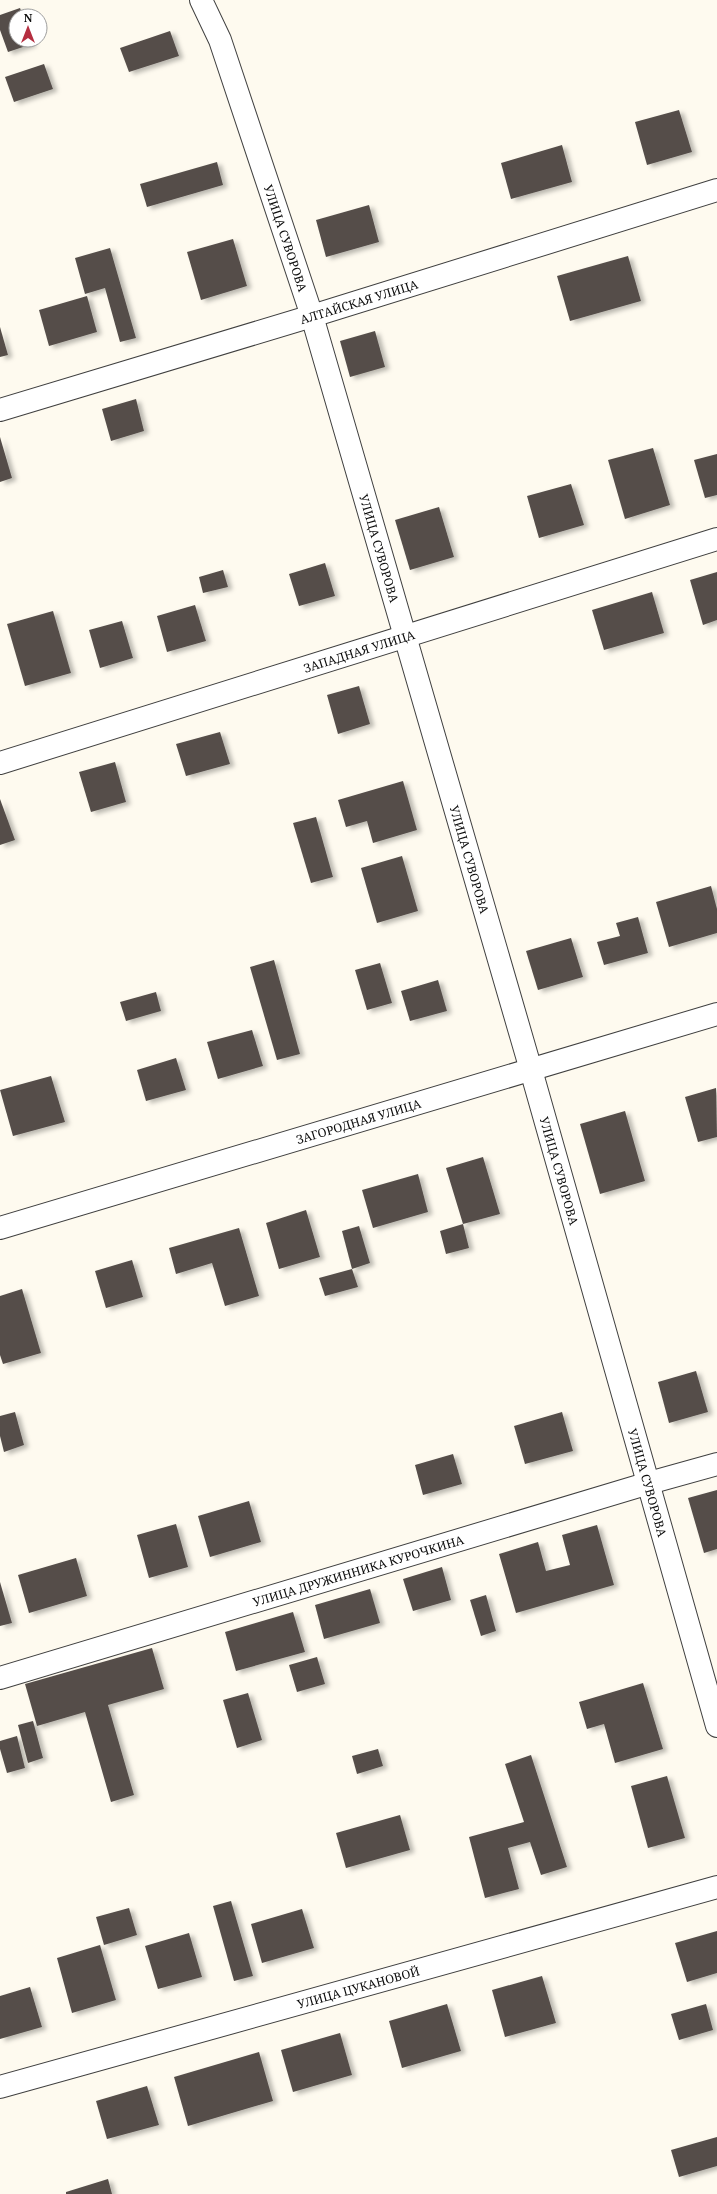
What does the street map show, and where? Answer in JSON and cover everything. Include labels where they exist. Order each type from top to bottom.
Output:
[{"type":"street","name":"УЛИЦА СУВОРОВА","points":[[201,0],[220,40],[312,316],[531,1070],[717,1726]]},
{"type":"street","name":"АЛТАЙСКАЯ УЛИЦА","points":[[0,410],[312,316],[717,190]]},
{"type":"street","name":"ЗАПАДНАЯ УЛИЦА","points":[[0,763],[717,539]]},
{"type":"street","name":"ЗАГОРОДНАЯ УЛИЦА","points":[[0,1228],[717,1014]]},
{"type":"street","name":"УЛИЦА ДРУЖИННИКА КУРОЧКИНА","points":[[0,1678],[649,1483],[717,1464]]},
{"type":"street","name":"УЛИЦА ЦУКАНОВОЙ","points":[[0,2087],[717,1887]]},
{"type":"building","points":[[8,12],[8,48],[20,48],[8,52],[0,30],[0,15]]},
{"type":"building","points":[[170,31],[179,56],[129,72],[120,48]]},
{"type":"building","points":[[44,64],[53,89],[14,102],[5,77]]},
{"type":"building","points":[[679,110],[692,152],[647,165],[635,122]]},
{"type":"building","points":[[562,145],[572,182],[511,199],[501,163]]},
{"type":"building","points":[[217,162],[223,185],[147,207],[140,184]]},
{"type":"building","points":[[369,205],[379,242],[326,257],[316,220]]},
{"type":"building","points":[[233,239],[247,286],[201,300],[187,252]]},
{"type":"building","points":[[110,248],[136,338],[120,342],[105,288],[85,294],[75,258]]},
{"type":"building","points":[[628,256],[641,301],[570,321],[557,276]]},
{"type":"building","points":[[87,296],[97,332],[49,346],[39,310]]},
{"type":"building","points":[[0,327],[8,355],[0,357]]},
{"type":"building","points":[[375,331],[385,367],[350,377],[340,341]]},
{"type":"building","points":[[136,399],[144,431],[111,441],[102,409]]},
{"type":"building","points":[[0,437],[12,478],[0,482]]},
{"type":"building","points":[[653,448],[670,505],[625,519],[608,460]]},
{"type":"building","points":[[717,454],[717,495],[705,498],[694,460]]},
{"type":"building","points":[[571,484],[584,525],[539,538],[527,496]]},
{"type":"building","points":[[439,507],[454,557],[410,570],[395,520]]},
{"type":"building","points":[[325,563],[335,596],[299,606],[289,574]]},
{"type":"building","points":[[223,570],[228,587],[203,593],[199,577]]},
{"type":"building","points":[[717,572],[717,620],[703,625],[690,580]]},
{"type":"building","points":[[652,592],[664,633],[604,650],[592,610]]},
{"type":"building","points":[[195,605],[206,641],[167,652],[157,616]]},
{"type":"building","points":[[53,611],[71,673],[25,686],[7,624]]},
{"type":"building","points":[[122,621],[133,658],[100,668],[89,630]]},
{"type":"building","points":[[359,686],[370,724],[338,734],[327,695]]},
{"type":"building","points":[[220,732],[230,764],[186,776],[176,744]]},
{"type":"building","points":[[115,762],[126,802],[91,812],[79,772]]},
{"type":"building","points":[[403,781],[417,830],[373,843],[367,821],[346,827],[338,800]]},
{"type":"building","points":[[0,799],[15,840],[0,845]]},
{"type":"building","points":[[316,817],[333,877],[311,883],[293,823]]},
{"type":"building","points":[[402,856],[418,911],[377,923],[361,868]]},
{"type":"building","points":[[711,886],[717,909],[717,933],[669,947],[656,902]]},
{"type":"building","points":[[638,917],[648,953],[604,965],[597,942],[620,936],[616,923]]},
{"type":"building","points":[[571,938],[583,977],[538,990],[526,951]]},
{"type":"building","points":[[274,960],[300,1054],[277,1060],[250,967]]},
{"type":"building","points":[[380,963],[392,1003],[367,1010],[355,970]]},
{"type":"building","points":[[438,980],[447,1011],[410,1021],[401,991]]},
{"type":"building","points":[[156,992],[161,1011],[126,1021],[120,1002]]},
{"type":"building","points":[[252,1030],[263,1066],[218,1079],[207,1042]]},
{"type":"building","points":[[176,1058],[186,1090],[146,1101],[137,1070]]},
{"type":"building","points":[[51,1076],[65,1122],[13,1136],[0,1090]]},
{"type":"building","points":[[716,1088],[717,1137],[698,1142],[685,1097]]},
{"type":"building","points":[[625,1111],[645,1181],[600,1194],[580,1124]]},
{"type":"building","points":[[483,1157],[500,1214],[463,1224],[446,1168]]},
{"type":"building","points":[[418,1174],[428,1212],[373,1228],[362,1190]]},
{"type":"building","points":[[306,1210],[320,1257],[279,1269],[266,1223]]},
{"type":"building","points":[[463,1224],[469,1248],[446,1254],[440,1231]]},
{"type":"building","points":[[359,1226],[370,1263],[352,1269],[342,1231]]},
{"type":"building","points":[[239,1228],[259,1296],[225,1306],[212,1263],[176,1274],[169,1248]]},
{"type":"building","points":[[132,1260],[143,1297],[106,1308],[95,1271]]},
{"type":"building","points":[[352,1269],[358,1287],[325,1296],[319,1278]]},
{"type":"building","points":[[22,1289],[41,1353],[3,1364],[0,1355],[0,1296]]},
{"type":"building","points":[[696,1371],[708,1412],[669,1423],[658,1382]]},
{"type":"building","points":[[15,1412],[24,1445],[4,1452],[0,1436],[0,1416]]},
{"type":"building","points":[[562,1412],[573,1451],[525,1464],[514,1426]]},
{"type":"building","points":[[453,1454],[462,1484],[423,1495],[415,1465]]},
{"type":"building","points":[[717,1490],[717,1549],[704,1553],[688,1498]]},
{"type":"building","points":[[249,1501],[261,1542],[210,1557],[198,1516]]},
{"type":"building","points":[[176,1524],[188,1567],[149,1578],[137,1535]]},
{"type":"building","points":[[597,1525],[614,1585],[516,1613],[499,1554],[538,1542],[546,1571],[570,1565],[562,1535]]},
{"type":"building","points":[[76,1558],[87,1596],[29,1613],[18,1575]]},
{"type":"building","points":[[442,1567],[451,1600],[413,1611],[403,1579]]},
{"type":"building","points":[[0,1582],[12,1623],[0,1626]]},
{"type":"building","points":[[370,1589],[380,1623],[324,1639],[315,1605]]},
{"type":"building","points":[[486,1595],[496,1631],[481,1636],[470,1600]]},
{"type":"building","points":[[293,1612],[305,1652],[236,1671],[225,1632]]},
{"type":"building","points":[[152,1648],[164,1689],[108,1705],[134,1795],[111,1802],[85,1712],[37,1726],[25,1684]]},
{"type":"building","points":[[317,1657],[325,1684],[297,1692],[289,1665]]},
{"type":"building","points":[[643,1683],[663,1749],[615,1763],[604,1724],[587,1729],[579,1702]]},
{"type":"building","points":[[248,1693],[262,1740],[237,1748],[223,1700]]},
{"type":"building","points":[[33,1721],[43,1758],[28,1763],[18,1725]]},
{"type":"building","points":[[17,1736],[25,1768],[7,1773],[0,1749],[0,1741]]},
{"type":"building","points":[[378,1749],[383,1766],[357,1774],[352,1756]]},
{"type":"building","points":[[531,1755],[567,1867],[541,1875],[530,1842],[508,1848],[519,1889],[485,1898],[469,1837],[524,1822],[505,1764]]},
{"type":"building","points":[[667,1776],[685,1838],[648,1848],[631,1786]]},
{"type":"building","points":[[400,1815],[410,1850],[346,1868],[336,1833]]},
{"type":"building","points":[[231,1901],[253,1976],[234,1981],[213,1906]]},
{"type":"building","points":[[129,1908],[137,1935],[104,1945],[96,1917]]},
{"type":"building","points":[[302,1909],[314,1948],[262,1963],[251,1924]]},
{"type":"building","points":[[717,1931],[717,1973],[687,1982],[675,1943]]},
{"type":"building","points":[[189,1933],[202,1977],[158,1989],[145,1946]]},
{"type":"building","points":[[100,1945],[116,2000],[72,2013],[57,1958]]},
{"type":"building","points":[[542,1976],[556,2023],[505,2037],[492,1990]]},
{"type":"building","points":[[30,1987],[42,2027],[0,2039],[0,1996]]},
{"type":"building","points":[[447,2004],[461,2051],[402,2068],[389,2021]]},
{"type":"building","points":[[706,2004],[713,2030],[679,2040],[671,2014]]},
{"type":"building","points":[[340,2033],[352,2075],[293,2092],[281,2050]]},
{"type":"building","points":[[259,2052],[273,2101],[188,2126],[174,2077]]},
{"type":"building","points":[[147,2086],[159,2125],[107,2139],[96,2101]]},
{"type":"building","points":[[717,2137],[717,2166],[679,2177],[671,2150]]},
{"type":"building","points":[[108,2179],[112,2194],[66,2194],[66,2192]]}]
